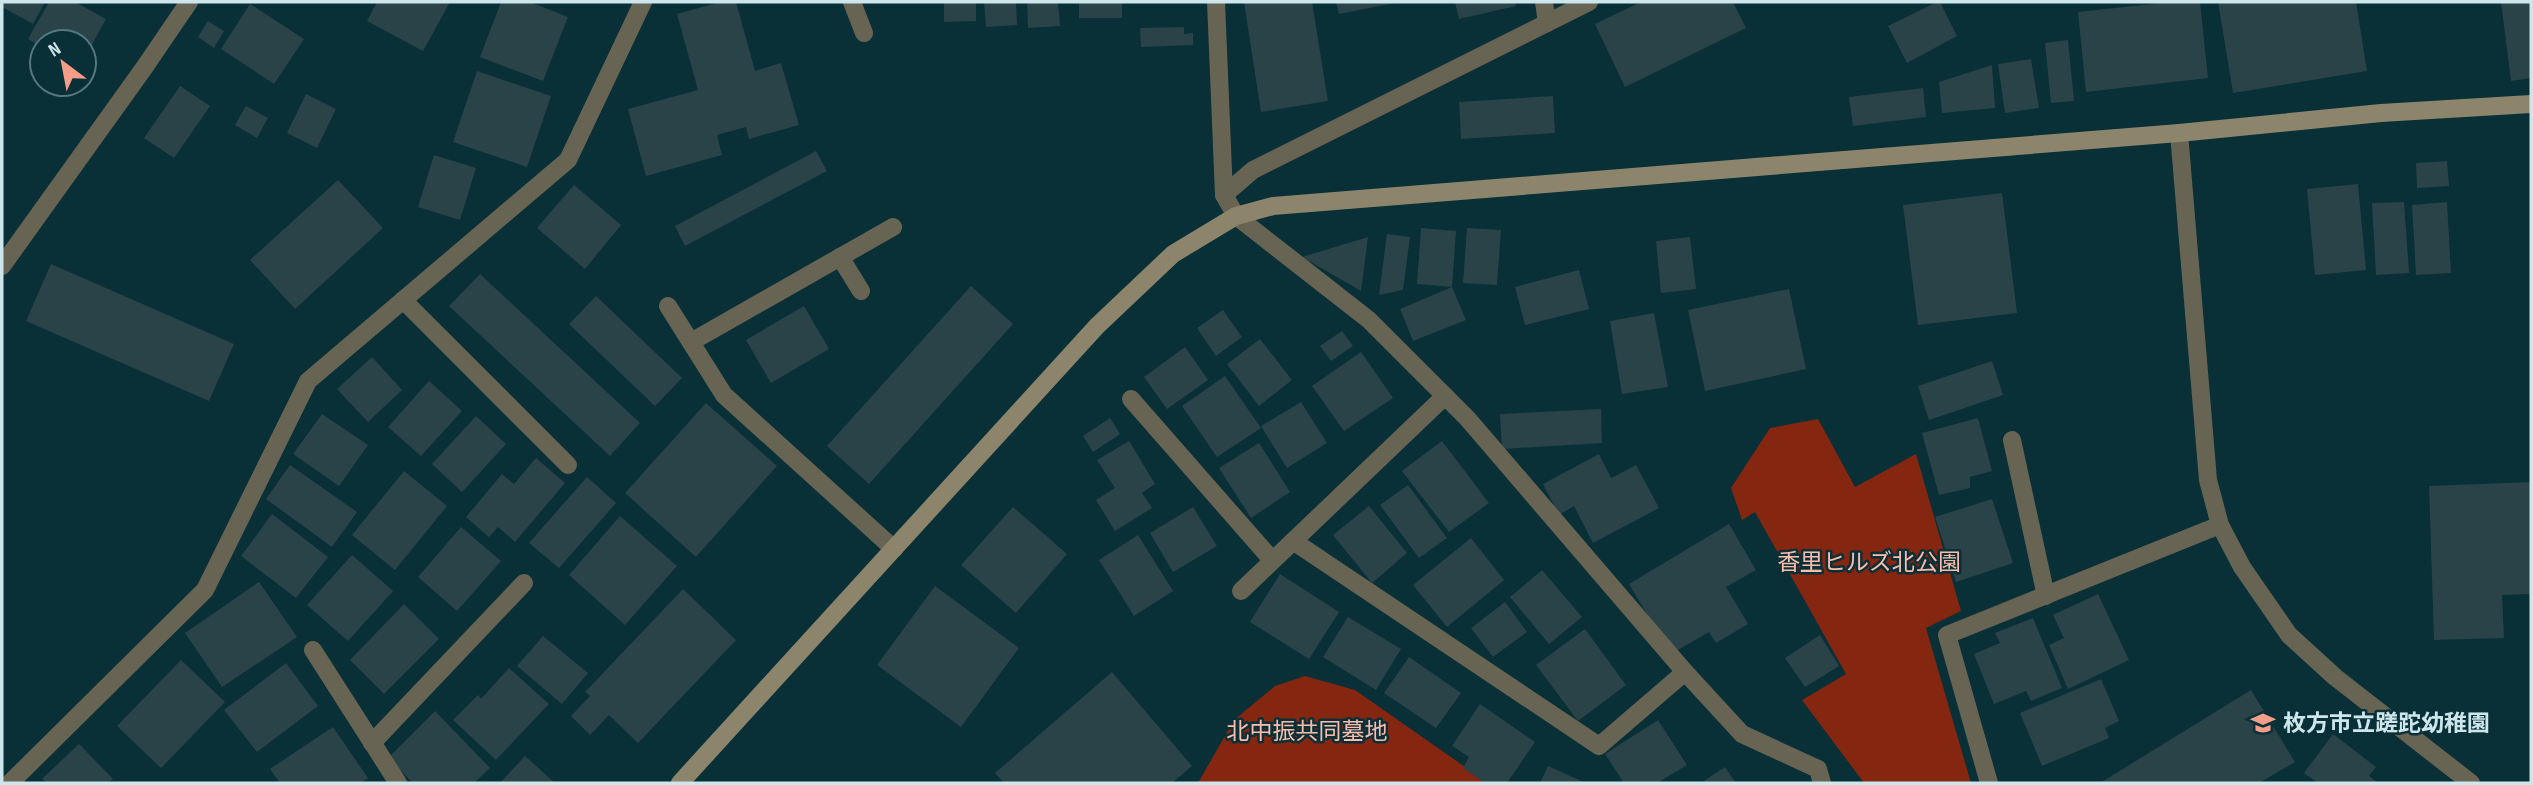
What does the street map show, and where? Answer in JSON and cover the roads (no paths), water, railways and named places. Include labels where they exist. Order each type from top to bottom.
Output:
[{"type":"street","points":[[2,265],[189,2]]},
{"type":"street","points":[[10,783],[205,590],[308,380],[568,160],[643,2]]},
{"type":"street","points":[[852,2],[864,33]]},
{"type":"street","points":[[1216,2],[1224,195],[1236,216],[1369,320],[1445,396],[1491,445],[1685,672],[1742,734],[1818,769],[1822,783]]},
{"type":"street","points":[[1544,2],[1547,23]]},
{"type":"street","points":[[1224,195],[1253,170],[1589,2]]},
{"type":"street","points":[[680,783],[1097,326],[1173,254],[1236,216],[1287,204],[2179,133],[2381,113],[2531,104]]},
{"type":"street","points":[[2179,133],[2208,480],[2220,525],[2242,567],[2289,635],[2335,677],[2471,783]]},
{"type":"street","points":[[691,342],[893,227]]},
{"type":"street","points":[[840,257],[861,291]]},
{"type":"street","points":[[403,300],[568,465]]},
{"type":"street","points":[[668,306],[724,395],[894,550]]},
{"type":"street","points":[[1241,591],[1445,396]]},
{"type":"street","points":[[1130,399],[1272,560]]},
{"type":"street","points":[[2012,440],[2046,597]]},
{"type":"street","points":[[1989,783],[1947,635],[2220,525]]},
{"type":"street","points":[[1293,541],[1599,746],[1685,672]]},
{"type":"street","points":[[372,743],[524,583]]},
{"type":"street","points":[[313,650],[398,783]]},
{"type":"place","name":"枚方市立蹉跎幼稚園","points":[[2263,723]]},
{"type":"park label","name":"香里ヒルズ北公園","points":[[1869,562]]},
{"type":"park label","name":"北中振共同墓地","points":[[1307,731]]}]
